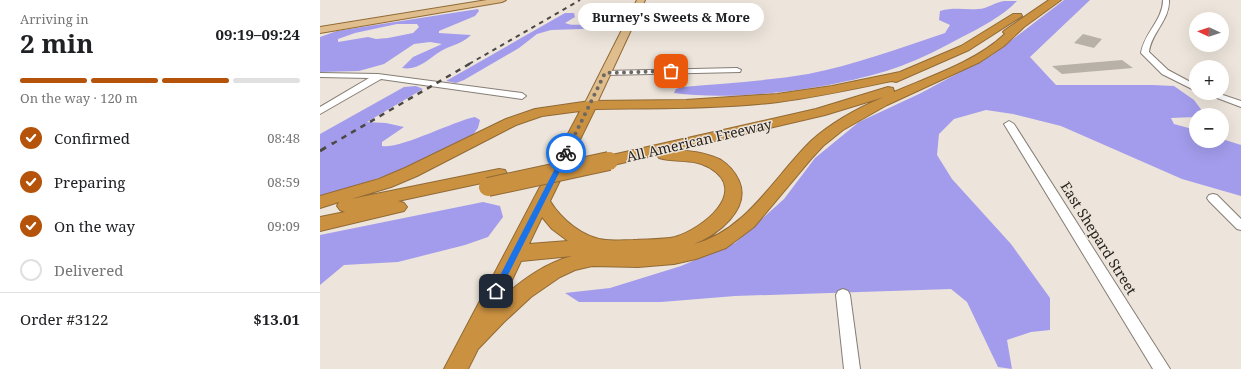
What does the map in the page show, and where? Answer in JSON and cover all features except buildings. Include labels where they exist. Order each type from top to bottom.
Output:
[{"type":"highway","name":"All American Freeway","points":[[611,156],[808,106],[907,74],[965,48],[1040,0]]},
{"type":"highway","name":"All American Freeway","points":[[320,224],[493,181],[755,128],[850,104],[936,73],[968,58],[1019,26],[1056,0]]},
{"type":"highway","points":[[516,254],[537,258],[659,259],[699,251],[720,242],[750,221],[805,157],[832,133],[846,123],[887,101],[971,62],[999,45],[1019,26]]},
{"type":"highway","points":[[320,202],[361,191],[405,175],[511,122],[560,108],[590,105],[700,103],[777,98],[832,90],[907,74]]},
{"type":"highway","points":[[456,369],[516,254],[590,105]]},
{"type":"highway","points":[[516,254],[541,249],[659,246],[683,242],[702,233],[715,223],[732,203],[734,193],[731,180],[726,171],[717,165],[696,156],[611,156]]},
{"type":"highway","name":"All American Freeway","points":[[320,211],[493,181]]},
{"type":"highway","points":[[542,202],[554,221],[564,231],[584,241],[607,248]]},
{"type":"highway","points":[[471,341],[530,285],[546,274],[566,265],[588,258]]},
{"type":"main road","points":[[320,30],[502,0]]},
{"type":"main road","points":[[590,105],[641,0]]},
{"type":"street","points":[[1166,0],[1166,8],[1145,45],[1145,53],[1165,72],[1189,84]]},
{"type":"street","points":[[605,73],[737,70]]},
{"type":"street","points":[[320,75],[378,76],[522,96]]},
{"type":"street","points":[[320,111],[378,76]]},
{"type":"street","points":[[1229,100],[1241,104]]},
{"type":"street","name":"East Shepard Street","points":[[1009,124],[1162,369]]},
{"type":"street","points":[[1213,198],[1241,226]]},
{"type":"street","points":[[843,294],[852,369]]},
{"type":"shaded area","points":[[1064,0],[1090,0],[1030,57],[1056,85],[1174,86],[1189,96],[1189,100],[1194,100],[1200,108],[1189,108],[1189,117],[1171,118],[1174,124],[1189,128],[1189,148],[1229,148],[1229,141],[1241,145],[1241,196],[1182,179],[1061,126],[1013,114],[986,110],[954,119],[939,134],[937,155],[952,179],[1011,244],[1050,298],[1050,330],[1031,332],[1007,340],[1012,369],[998,367],[967,302],[951,289],[735,296],[661,302],[579,302],[565,293],[610,288],[681,266],[735,243],[784,199],[815,158],[859,122],[921,93],[992,55]]},
{"type":"shaded area","points":[[1004,1],[1017,1],[1005,12],[976,30],[909,63],[876,74],[820,87],[758,94],[728,96],[674,93],[676,89],[683,87],[793,76],[842,66],[945,33],[950,25],[939,20],[940,11],[955,9],[981,9]]},
{"type":"shaded area","points":[[478,9],[479,11],[475,16],[439,31],[439,33],[471,35],[468,38],[441,51],[423,64],[413,68],[402,68],[413,57],[442,44],[430,42],[414,44],[384,64],[359,71],[320,72],[320,37],[337,31]],"holes":[[[397,24],[417,24],[419,27],[413,33],[388,38],[376,39],[368,37],[338,42],[338,39],[355,33]]]},
{"type":"shaded area","points":[[565,13],[574,13],[575,17],[565,23],[581,25],[613,22],[614,26],[612,28],[551,30],[537,34],[519,48],[464,80],[456,83],[446,81]]},
{"type":"shaded area","points":[[416,86],[423,89],[367,122],[386,123],[404,127],[382,142],[382,146],[390,146],[401,143],[475,117],[480,120],[478,128],[472,136],[397,172],[320,197],[320,134],[404,87]]},
{"type":"shaded area","points":[[483,202],[500,206],[503,217],[488,237],[465,245],[398,262],[344,265],[320,285],[320,235]]},
{"type":"railway","points":[[469,64],[580,0]]},
{"type":"railway","points":[[332,144],[471,63]]},
{"type":"railway","points":[[320,151],[333,143]]},
{"type":"way so far","points":[[566,153],[605,73],[671,71]]},
{"type":"place","name":"Burney's Sweets & More","points":[[671,71]]},
{"type":"route","points":[[496,291],[566,153]]}]
